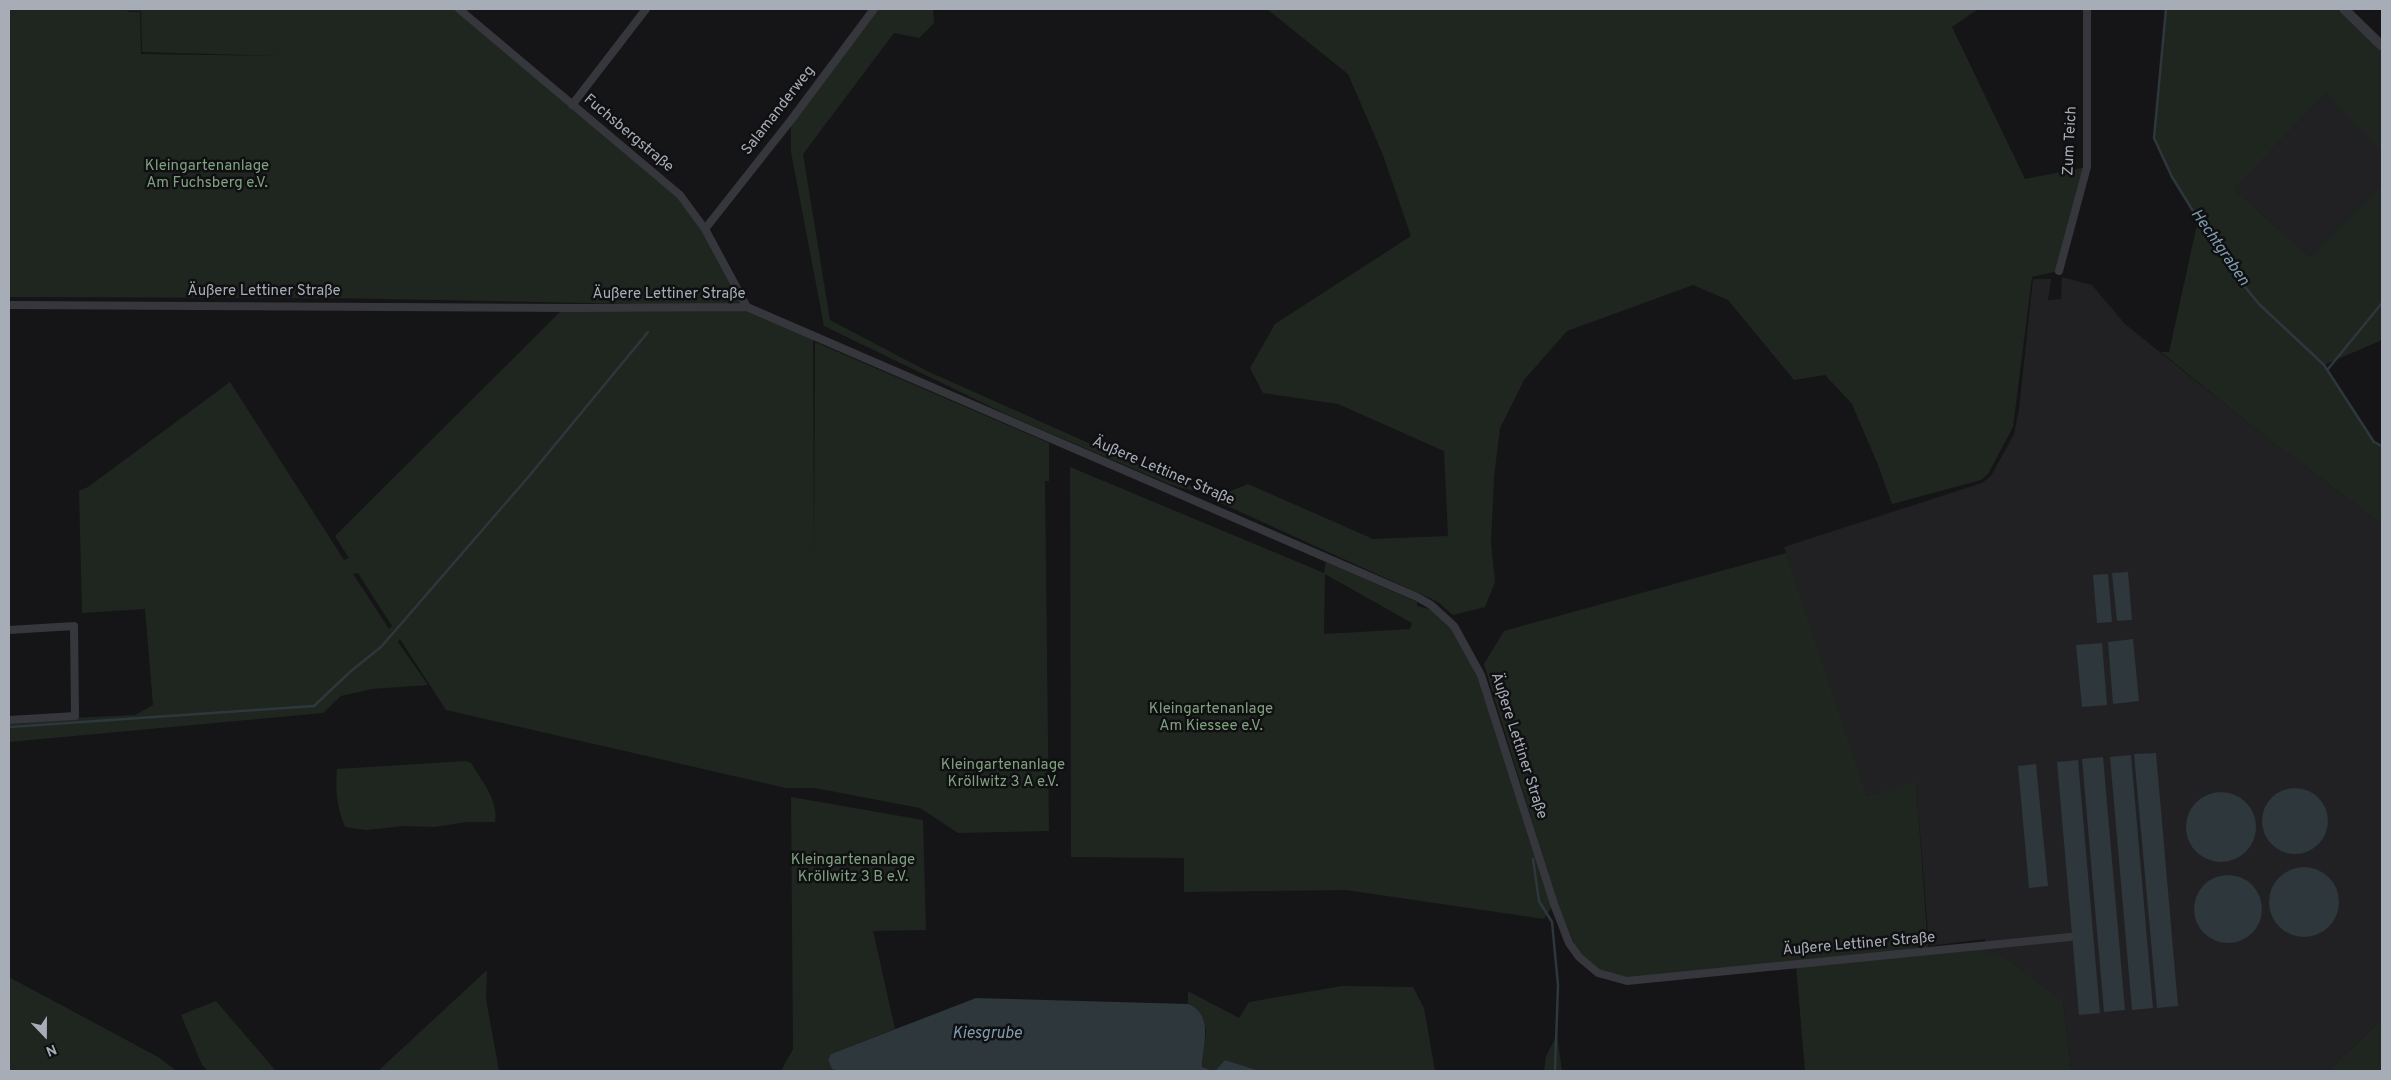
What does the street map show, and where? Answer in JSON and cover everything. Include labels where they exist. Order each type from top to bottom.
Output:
[{"type":"street","name":"Fuchsbergstraße","points":[[459,9],[680,195],[705,228],[747,307]]},
{"type":"street","points":[[572,105],[646,9]]},
{"type":"street","name":"Salamanderweg","points":[[705,228],[791,120],[874,9]]},
{"type":"street","name":"Zum Teich","points":[[2060,271],[2087,167],[2087,9]]},
{"type":"street","points":[[2344,9],[2382,46]]},
{"type":"street","name":"Äußere Lettiner Straße","points":[[9,304],[574,308],[747,307],[1431,605],[1454,626],[1481,675],[1554,904],[1569,943],[1578,957],[1598,973],[1627,981],[2070,937]]},
{"type":"street","points":[[9,630],[74,626],[74,716],[9,720]]},
{"type":"shaded area","points":[[2326,94],[2382,149],[2382,185],[2310,257],[2234,189]]},
{"type":"shaded area","points":[[2062,277],[2092,285],[2125,324],[2253,427],[2382,524],[2382,1019],[2328,1071],[2071,1071],[2063,1002],[1986,954],[1985,939],[1929,946],[1916,783],[1867,796],[1784,547],[1982,483],[1991,476],[2014,434],[2019,409],[2033,279],[2051,279],[2048,300],[2061,299]]},
{"type":"green space","name":"Kleingartenanlage Am Fuchsberg e.V.","points":[[9,9],[127,9],[128,12],[140,12],[141,54],[282,56],[142,52],[141,11],[129,11],[128,9],[459,9],[680,195],[699,219],[744,306],[334,298],[9,297]]},
{"type":"green space","points":[[874,9],[933,10],[934,23],[919,38],[894,33],[803,154],[830,320],[927,371],[1102,449],[1216,497],[1248,484],[1373,539],[1448,536],[1444,451],[1338,404],[1263,393],[1250,368],[1275,324],[1411,236],[1383,155],[1348,74],[1267,9],[1978,9],[1952,27],[2025,179],[2087,167],[2059,271],[2032,277],[2013,427],[1988,474],[1981,480],[1892,504],[1852,404],[1825,375],[1794,380],[1728,300],[1693,285],[1567,331],[1524,380],[1500,428],[1494,477],[1491,543],[1495,582],[1485,607],[1453,615],[1438,602],[1212,499],[1215,497],[1169,484],[1010,416],[824,326],[791,152],[791,120]]},
{"type":"green space","points":[[2166,9],[2337,9],[2382,53],[2382,148],[2380,149],[2326,94],[2234,189],[2310,257],[2382,185],[2382,340],[2324,365],[2374,442],[2382,446],[2382,524],[2253,427],[2161,352],[2169,352],[2198,220],[2172,177],[2154,138]]},
{"type":"green space","name":"Kleingartenanlage Kröllwitz 3 A e.V.","points":[[747,307],[813,336],[814,555],[815,342],[1049,443],[1049,481],[1045,481],[1049,831],[958,833],[920,808],[815,788],[786,788],[446,710],[400,639],[398,642],[428,685],[372,689],[341,696],[323,713],[9,742],[9,721],[135,715],[153,705],[145,609],[82,613],[79,491],[88,487],[230,382],[344,560],[349,558],[335,536],[562,310]],"holes":[[[358,573],[392,626],[389,629],[353,574]]]},
{"type":"green space","name":"Kleingartenanlage Am Kiessee e.V.","points":[[1070,467],[1324,573],[1326,562],[1417,602],[1417,606],[1438,611],[1454,626],[1481,675],[1554,904],[1544,919],[1346,890],[1184,892],[1184,858],[1071,857]],"holes":[[[1325,574],[1412,623],[1410,629],[1324,634]]]},
{"type":"green space","points":[[1786,553],[1867,796],[1916,782],[1928,948],[1986,946],[1986,954],[2003,957],[2063,1002],[2071,1071],[1805,1071],[1796,966],[1629,978],[1603,973],[1588,964],[1576,948],[1557,902],[1484,664],[1504,631]]},
{"type":"green space","points":[[466,761],[471,763],[492,799],[496,814],[495,822],[467,822],[434,827],[404,826],[366,830],[345,827],[337,798],[337,769]]},
{"type":"green space","name":"Kleingartenanlage Kröllwitz 3 B e.V.","points":[[791,797],[923,820],[926,930],[873,931],[895,1029],[831,1054],[828,1060],[832,1068],[840,1071],[781,1071],[793,1049]]},
{"type":"green space","points":[[487,970],[486,999],[499,1071],[378,1071]]},
{"type":"green space","points":[[9,977],[158,1057],[177,1071],[9,1071]]},
{"type":"green space","points":[[1342,986],[1413,987],[1424,1008],[1435,1071],[1260,1071],[1225,1060],[1215,1071],[1202,1067],[1206,1030],[1188,1004],[1188,991],[1239,1018],[1249,1002]]},
{"type":"green space","points":[[216,1001],[276,1071],[208,1071],[202,1065],[181,1015]]},
{"type":"green space","points":[[2382,1019],[2382,1071],[2328,1071]]},
{"type":"green space","points":[[1557,1035],[1562,1071],[1544,1071],[1546,1056]]},
{"type":"water","points":[[2128,572],[2132,620],[2117,621],[2112,573]]},
{"type":"water","points":[[2108,574],[2112,622],[2097,623],[2093,575]]},
{"type":"water","points":[[2133,639],[2139,701],[2113,704],[2108,642]]},
{"type":"water","points":[[2102,643],[2107,705],[2082,707],[2076,645]]},
{"type":"water","points":[[2156,753],[2178,1006],[2157,1008],[2134,754]]},
{"type":"water","points":[[2131,755],[2153,1008],[2132,1010],[2110,757]]},
{"type":"water","points":[[2103,757],[2125,1010],[2104,1012],[2082,759]]},
{"type":"water","points":[[2078,760],[2100,1013],[2079,1015],[2057,762]]},
{"type":"water","points":[[2036,764],[2048,886],[2029,888],[2018,766]]},
{"type":"water","points":[[2295,788],[2307,791],[2318,798],[2325,809],[2328,821],[2325,833],[2318,844],[2307,851],[2295,854],[2283,851],[2272,844],[2265,833],[2262,821],[2265,809],[2272,798],[2283,791]]},
{"type":"water","points":[[2221,792],[2234,795],[2246,802],[2253,814],[2256,827],[2253,840],[2246,852],[2234,859],[2221,862],[2208,859],[2196,852],[2189,840],[2186,827],[2189,814],[2196,802],[2208,795]]},
{"type":"water","points":[[2304,867],[2317,870],[2329,877],[2336,889],[2339,902],[2336,915],[2329,927],[2317,934],[2304,937],[2291,934],[2279,927],[2272,915],[2269,902],[2272,889],[2279,877],[2291,870]]},
{"type":"water","points":[[2235,875],[2247,881],[2256,890],[2262,902],[2260,922],[2252,933],[2235,943],[2221,943],[2204,933],[2196,922],[2194,902],[2204,885],[2215,877]]},
{"type":"water","name":"Kiesgrube","points":[[976,998],[1188,1004],[1196,1009],[1204,1023],[1205,1040],[1202,1067],[1214,1071],[840,1071],[832,1069],[828,1060],[831,1054]]},
{"type":"water","points":[[1225,1060],[1260,1071],[1215,1071]]},
{"type":"waterway","name":"Hechtgraben","points":[[2166,9],[2154,138],[2172,177],[2224,261],[2259,304],[2324,365],[2374,442],[2382,446]]},
{"type":"waterway","points":[[2328,369],[2382,303]]},
{"type":"waterway","points":[[9,727],[314,706],[351,671],[381,647],[530,475],[648,332]]},
{"type":"waterway","points":[[1533,859],[1539,901],[1552,922],[1558,985],[1555,1071]]}]
